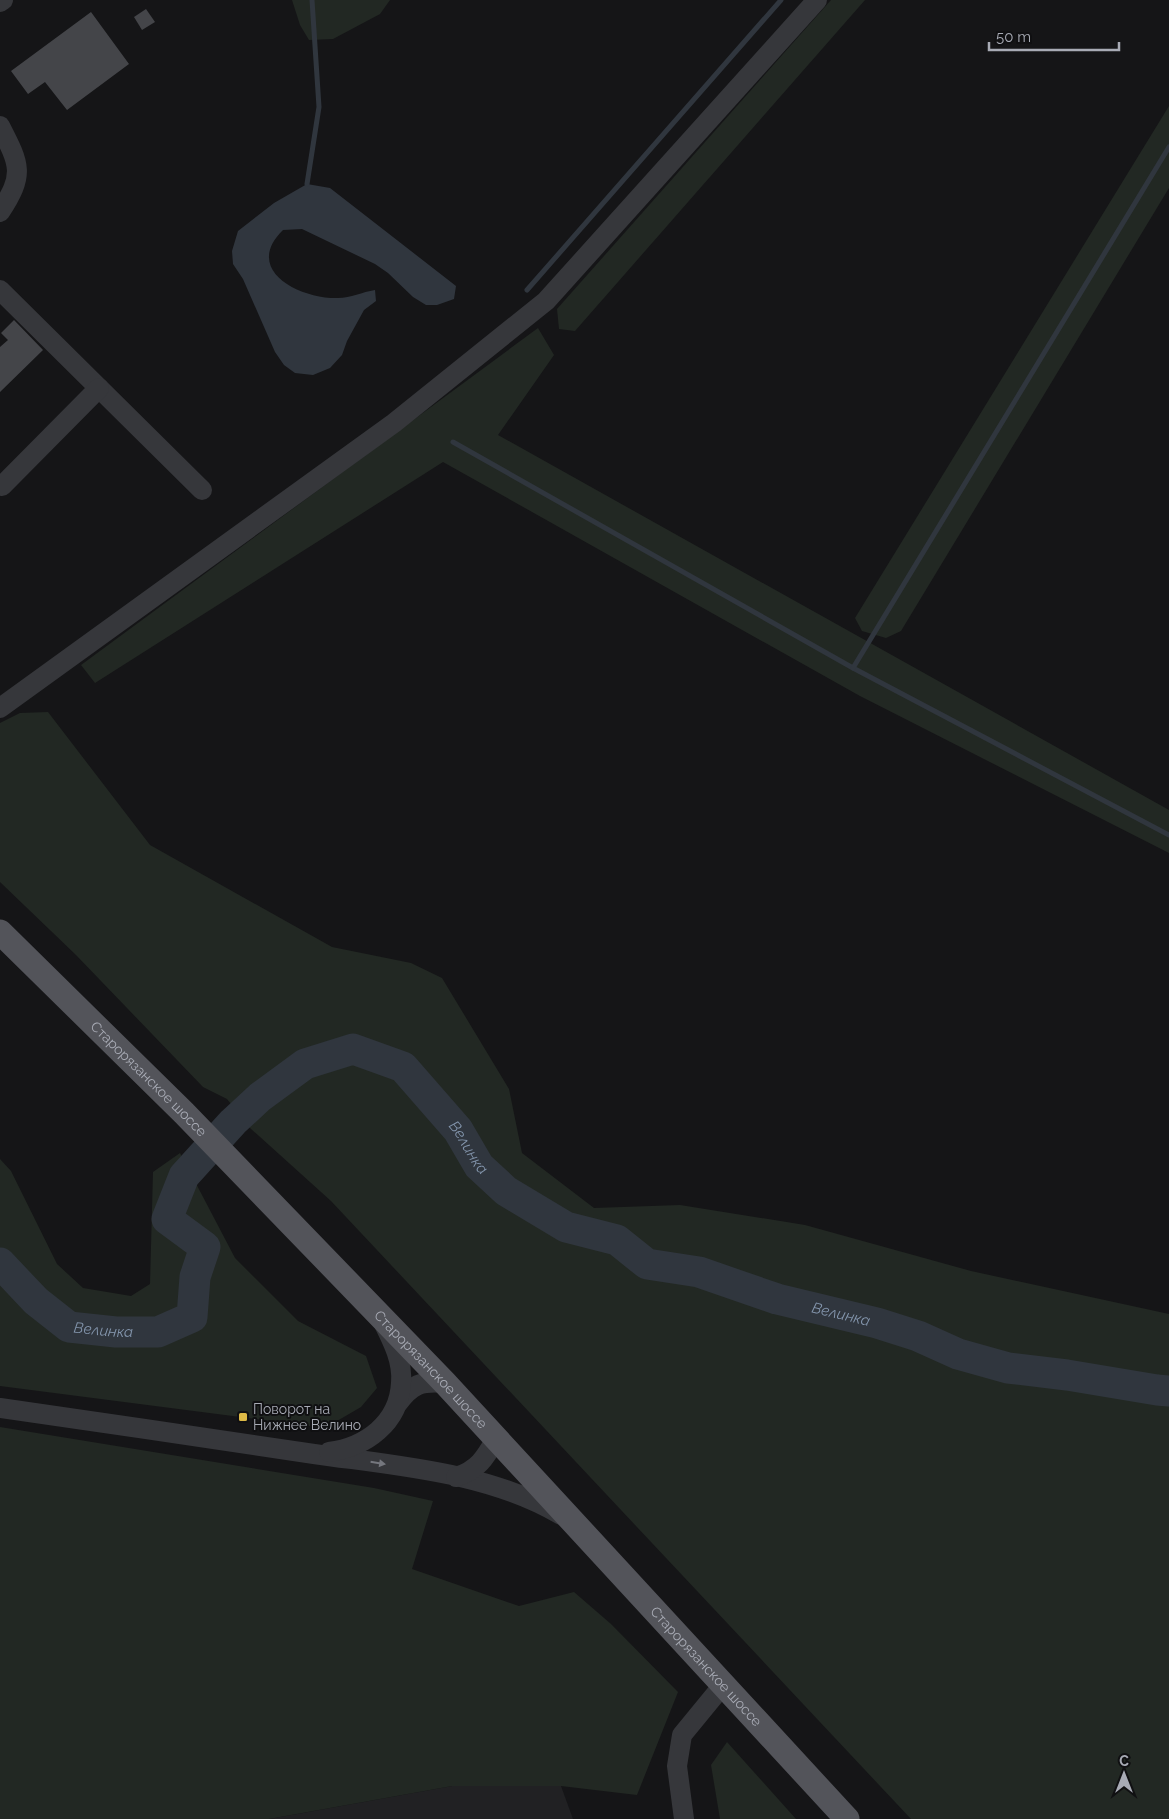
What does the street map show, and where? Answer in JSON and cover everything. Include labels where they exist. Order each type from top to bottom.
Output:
[{"type":"main road","name":"Старорязанское шоссе","points":[[0,932],[260,1190],[445,1383],[847,1819]]},
{"type":"street","points":[[0,708],[394,423],[546,301],[817,0]]},
{"type":"street","points":[[0,126],[13,153],[18,176],[10,197],[0,212]]},
{"type":"street","points":[[0,290],[202,490]]},
{"type":"street","points":[[2,486],[99,388]]},
{"type":"street","points":[[378,1314],[391,1339],[400,1364],[402,1384],[396,1406]]},
{"type":"street","points":[[313,1454],[341,1450],[361,1443],[378,1432],[406,1392],[417,1384],[430,1382],[445,1383]]},
{"type":"street","points":[[0,1408],[456,1477],[506,1490],[527,1498],[572,1522]]},
{"type":"street","points":[[456,1477],[468,1474],[478,1466],[496,1439]]},
{"type":"street","points":[[684,1819],[677,1766],[682,1735],[723,1686]]},
{"type":"shaded area","points":[[292,0],[390,0],[380,14],[333,39],[309,40],[300,25]]},
{"type":"shaded area","points":[[831,0],[865,0],[575,331],[559,329],[557,309]]},
{"type":"shaded area","points":[[1169,106],[1169,188],[901,631],[886,638],[862,631],[855,618]]},
{"type":"shaded area","points":[[307,184],[330,188],[456,286],[454,299],[437,305],[426,305],[413,297],[388,273],[375,264],[302,229],[283,230],[272,244],[269,258],[272,269],[281,279],[293,287],[323,297],[338,298],[375,290],[376,301],[364,310],[347,341],[342,355],[330,368],[313,375],[295,373],[284,365],[275,352],[243,279],[233,264],[232,251],[238,231],[274,203]]},
{"type":"shaded area","points":[[538,328],[554,355],[498,435],[1169,810],[1169,853],[860,696],[443,462],[95,683],[81,665]]},
{"type":"shaded area","points":[[48,712],[150,845],[332,947],[411,963],[442,978],[509,1089],[522,1153],[594,1208],[680,1205],[805,1225],[971,1271],[1169,1314],[1169,1819],[911,1819],[331,1201],[250,1128],[227,1099],[203,1087],[76,955],[0,882],[0,723],[20,713]]},
{"type":"shaded area","points":[[180,1153],[235,1258],[298,1321],[366,1356],[377,1388],[361,1407],[325,1428],[0,1386],[0,1159],[11,1171],[57,1264],[83,1288],[131,1296],[150,1284],[153,1172]]},
{"type":"shaded area","points":[[0,1427],[374,1488],[433,1501],[412,1569],[519,1606],[574,1592],[611,1624],[678,1692],[637,1795],[561,1786],[452,1786],[269,1819],[0,1819]]},
{"type":"shaded area","points":[[727,1742],[796,1819],[720,1819],[711,1765]]},
{"type":"shaded area","points":[[452,1786],[561,1786],[573,1819],[269,1819]]},
{"type":"building","points":[[146,9],[155,22],[142,30],[134,17]]},
{"type":"building","points":[[91,12],[129,64],[67,110],[45,82],[28,94],[11,71]]},
{"type":"building","points":[[14,320],[43,350],[0,392],[0,347],[8,340],[1,333]]},
{"type":"waterway","points":[[307,184],[319,107],[312,0]]},
{"type":"waterway","points":[[527,290],[781,0]]},
{"type":"waterway","points":[[853,668],[1169,147]]},
{"type":"waterway","points":[[453,442],[853,668],[1169,835]]},
{"type":"waterway","name":"Велинка","points":[[0,1263],[36,1301],[69,1327],[116,1332],[158,1332],[192,1317],[195,1277],[205,1247],[167,1219],[184,1176],[233,1122],[260,1097],[305,1064],[353,1049],[403,1067],[458,1130],[479,1166],[506,1191],[566,1227],[617,1240],[647,1264],[699,1272],[777,1299],[877,1323],[918,1336],[958,1354],[1008,1368],[1169,1391]]},
{"type":"place","name":"Поворот на Нижнее Велино","points":[[243,1417]]}]
